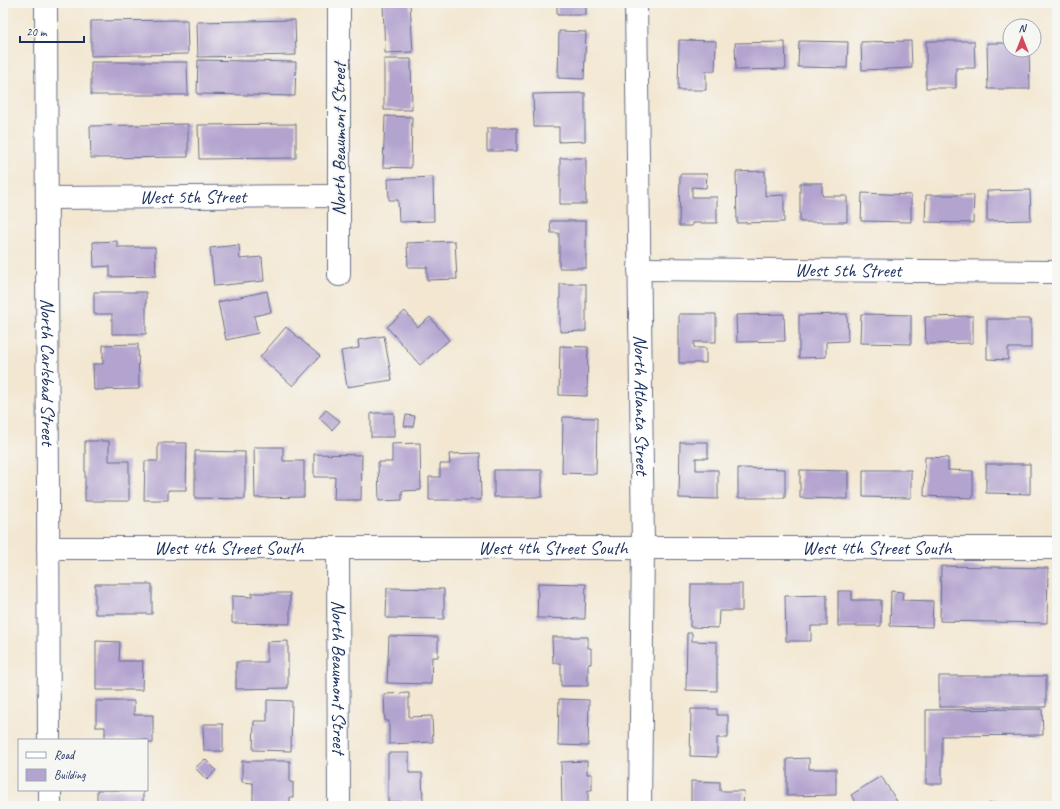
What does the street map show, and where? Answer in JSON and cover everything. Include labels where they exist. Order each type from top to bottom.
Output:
[{"type":"street","name":"North Carlsbad Street","points":[[46,3],[49,739]]},
{"type":"street","name":"North Beaumont Street","points":[[339,3],[339,274]]},
{"type":"street","name":"North Atlanta Street","points":[[636,3],[643,547],[640,806]]},
{"type":"street","name":"West 5th Street","points":[[47,198],[339,196]]},
{"type":"street","name":"West 5th Street","points":[[639,269],[1057,272]]},
{"type":"street","name":"West 4th Street South","points":[[48,548],[1057,548]]},
{"type":"street","name":"North Beaumont Street","points":[[338,549],[339,806]]},
{"type":"street","points":[[50,791],[50,806]]},
{"type":"building","points":[[383,3],[410,3],[413,52],[385,53]]},
{"type":"building","points":[[557,3],[586,3],[586,15],[557,15]]},
{"type":"building","points":[[187,20],[188,54],[91,56],[91,21]]},
{"type":"building","points":[[295,20],[296,55],[198,57],[197,22]]},
{"type":"building","points":[[559,31],[586,32],[584,79],[558,78]]},
{"type":"building","points":[[679,40],[716,41],[715,71],[706,71],[706,90],[678,90]]},
{"type":"building","points":[[799,41],[848,42],[847,68],[798,67]]},
{"type":"building","points":[[911,41],[912,68],[862,70],[861,42]]},
{"type":"building","points":[[926,41],[974,41],[975,68],[956,68],[956,88],[926,88]]},
{"type":"building","points":[[785,42],[786,69],[736,70],[735,43]]},
{"type":"building","points":[[987,43],[1002,43],[1002,58],[1029,58],[1030,89],[988,89]]},
{"type":"building","points":[[384,59],[411,59],[412,110],[384,110]]},
{"type":"building","points":[[198,60],[296,62],[295,96],[197,94]]},
{"type":"building","points":[[91,62],[187,62],[188,95],[91,95]]},
{"type":"building","points":[[585,93],[585,141],[559,142],[559,127],[534,127],[533,94]]},
{"type":"building","points":[[385,116],[412,117],[411,168],[383,167]]},
{"type":"building","points":[[188,124],[188,157],[91,158],[90,126]]},
{"type":"building","points":[[296,124],[296,158],[199,159],[198,125]]},
{"type":"building","points":[[487,128],[517,128],[517,151],[487,151]]},
{"type":"building","points":[[560,158],[586,158],[586,204],[560,204]]},
{"type":"building","points":[[765,171],[765,196],[784,195],[784,222],[737,223],[736,172]]},
{"type":"building","points":[[680,174],[707,174],[706,188],[692,187],[692,197],[717,197],[717,223],[692,223],[692,226],[679,226]]},
{"type":"building","points":[[433,177],[434,221],[399,222],[398,200],[389,200],[388,179]]},
{"type":"building","points":[[800,183],[822,183],[822,196],[847,196],[847,222],[800,222]]},
{"type":"building","points":[[1030,190],[1031,220],[987,221],[987,191]]},
{"type":"building","points":[[862,193],[911,195],[911,222],[861,221]]},
{"type":"building","points":[[926,195],[974,195],[973,223],[925,222]]},
{"type":"building","points":[[550,221],[586,221],[586,268],[559,268],[559,233],[551,233]]},
{"type":"building","points":[[117,241],[117,247],[155,247],[156,276],[110,277],[110,266],[94,267],[93,242]]},
{"type":"building","points":[[455,241],[457,279],[427,280],[427,267],[408,267],[407,243]]},
{"type":"building","points":[[239,245],[240,259],[262,257],[264,281],[214,286],[210,248]]},
{"type":"building","points":[[560,284],[586,284],[586,331],[560,332]]},
{"type":"building","points":[[267,291],[271,312],[254,316],[258,333],[226,340],[218,302]]},
{"type":"building","points":[[94,292],[146,292],[146,334],[112,334],[112,314],[94,314]]},
{"type":"building","points":[[405,311],[418,327],[430,317],[449,340],[420,365],[387,327]]},
{"type":"building","points":[[679,314],[716,314],[716,342],[694,342],[694,348],[706,348],[706,363],[679,363]]},
{"type":"building","points":[[784,314],[785,341],[737,342],[736,315]]},
{"type":"building","points":[[847,314],[848,341],[826,342],[826,357],[799,358],[799,315]]},
{"type":"building","points":[[861,314],[911,315],[911,344],[860,343]]},
{"type":"building","points":[[973,316],[973,343],[926,344],[925,317]]},
{"type":"building","points":[[987,319],[1031,319],[1031,348],[1008,348],[1008,360],[987,359]]},
{"type":"building","points":[[286,327],[320,356],[293,386],[260,357]]},
{"type":"building","points":[[384,336],[392,380],[347,387],[341,351],[359,348],[358,340]]},
{"type":"building","points":[[138,344],[139,389],[94,390],[93,364],[103,364],[103,345]]},
{"type":"building","points":[[560,346],[588,347],[587,396],[559,395]]},
{"type":"building","points":[[326,410],[340,421],[332,430],[319,418]]},
{"type":"building","points":[[371,413],[394,413],[394,437],[371,437]]},
{"type":"building","points":[[406,415],[415,416],[413,427],[404,426]]},
{"type":"building","points":[[563,417],[597,418],[596,474],[562,473]]},
{"type":"building","points":[[85,441],[109,441],[109,461],[129,461],[129,501],[85,501]]},
{"type":"building","points":[[680,442],[708,442],[708,458],[696,458],[696,470],[718,470],[718,499],[679,498]]},
{"type":"building","points":[[158,443],[187,443],[186,490],[168,490],[168,500],[144,500],[145,461],[158,461]]},
{"type":"building","points":[[420,443],[421,490],[402,491],[402,500],[379,501],[378,462],[392,462],[392,444]]},
{"type":"building","points":[[254,447],[283,447],[283,461],[304,461],[304,497],[255,498]]},
{"type":"building","points":[[195,451],[245,452],[245,499],[195,498]]},
{"type":"building","points":[[480,453],[481,500],[429,500],[429,477],[440,477],[440,464],[450,464],[449,454]]},
{"type":"building","points":[[314,454],[362,455],[361,500],[334,500],[335,477],[314,477]]},
{"type":"building","points":[[925,457],[948,458],[948,470],[973,471],[973,498],[924,496]]},
{"type":"building","points":[[986,464],[1030,464],[1030,494],[986,493]]},
{"type":"building","points":[[738,468],[785,469],[785,498],[738,498]]},
{"type":"building","points":[[494,470],[542,470],[542,497],[494,497]]},
{"type":"building","points":[[800,470],[848,471],[848,499],[800,498]]},
{"type":"building","points":[[863,470],[911,470],[911,498],[863,497]]},
{"type":"building","points":[[941,566],[1048,568],[1047,623],[940,621]]},
{"type":"building","points":[[538,583],[586,584],[585,619],[537,618]]},
{"type":"building","points":[[95,584],[152,584],[152,614],[95,614]]},
{"type":"building","points":[[691,584],[742,584],[742,611],[719,611],[718,628],[690,627]]},
{"type":"building","points":[[387,588],[444,589],[444,619],[386,618]]},
{"type":"building","points":[[838,591],[852,591],[852,600],[881,600],[881,626],[838,626]]},
{"type":"building","points":[[891,591],[903,592],[902,600],[933,601],[932,627],[890,626]]},
{"type":"building","points":[[252,593],[290,593],[290,624],[232,623],[232,596],[252,597]]},
{"type":"building","points":[[827,595],[827,626],[811,626],[811,641],[786,641],[785,596]]},
{"type":"building","points":[[687,633],[692,633],[692,641],[717,642],[717,691],[686,690]]},
{"type":"building","points":[[389,636],[438,637],[438,657],[432,657],[431,684],[387,683]]},
{"type":"building","points":[[552,637],[588,637],[588,648],[591,648],[591,664],[588,664],[588,686],[561,686],[561,663],[553,663]]},
{"type":"building","points":[[96,641],[120,642],[119,661],[143,661],[142,690],[96,690]]},
{"type":"building","points":[[288,641],[288,688],[236,689],[236,662],[267,662],[267,642]]},
{"type":"building","points":[[939,676],[1046,676],[1046,707],[939,707]]},
{"type":"building","points":[[409,693],[409,717],[432,716],[433,742],[389,744],[389,721],[385,721],[384,694]]},
{"type":"building","points":[[559,699],[589,700],[588,746],[558,745]]},
{"type":"building","points":[[267,700],[292,701],[291,751],[253,750],[254,721],[267,721]]},
{"type":"building","points":[[96,701],[134,701],[134,715],[153,715],[153,743],[148,743],[148,739],[105,739],[105,727],[96,727]]},
{"type":"building","points":[[691,709],[717,709],[717,715],[728,715],[728,738],[717,738],[717,757],[690,756]]},
{"type":"building","points":[[1042,709],[1043,735],[942,736],[942,784],[926,784],[926,710]]},
{"type":"building","points":[[203,724],[223,724],[223,751],[204,751]]},
{"type":"building","points":[[388,753],[409,753],[409,773],[422,773],[423,801],[388,802]]},
{"type":"building","points":[[809,758],[809,769],[836,769],[836,795],[787,796],[787,759]]},
{"type":"building","points":[[205,759],[216,770],[207,780],[195,768]]},
{"type":"building","points":[[242,761],[290,761],[290,782],[293,782],[293,797],[290,797],[290,806],[253,806],[253,783],[242,782]]},
{"type":"building","points":[[587,761],[587,774],[592,774],[592,790],[588,790],[588,806],[562,806],[561,762]]},
{"type":"building","points":[[881,776],[898,803],[894,806],[858,806],[851,795]]},
{"type":"building","points":[[691,781],[720,782],[720,791],[744,791],[743,806],[691,806]]},
{"type":"building","points":[[97,791],[143,791],[143,806],[97,806]]},
{"type":"building","points":[[989,803],[1039,804],[1039,806],[989,806]]}]
